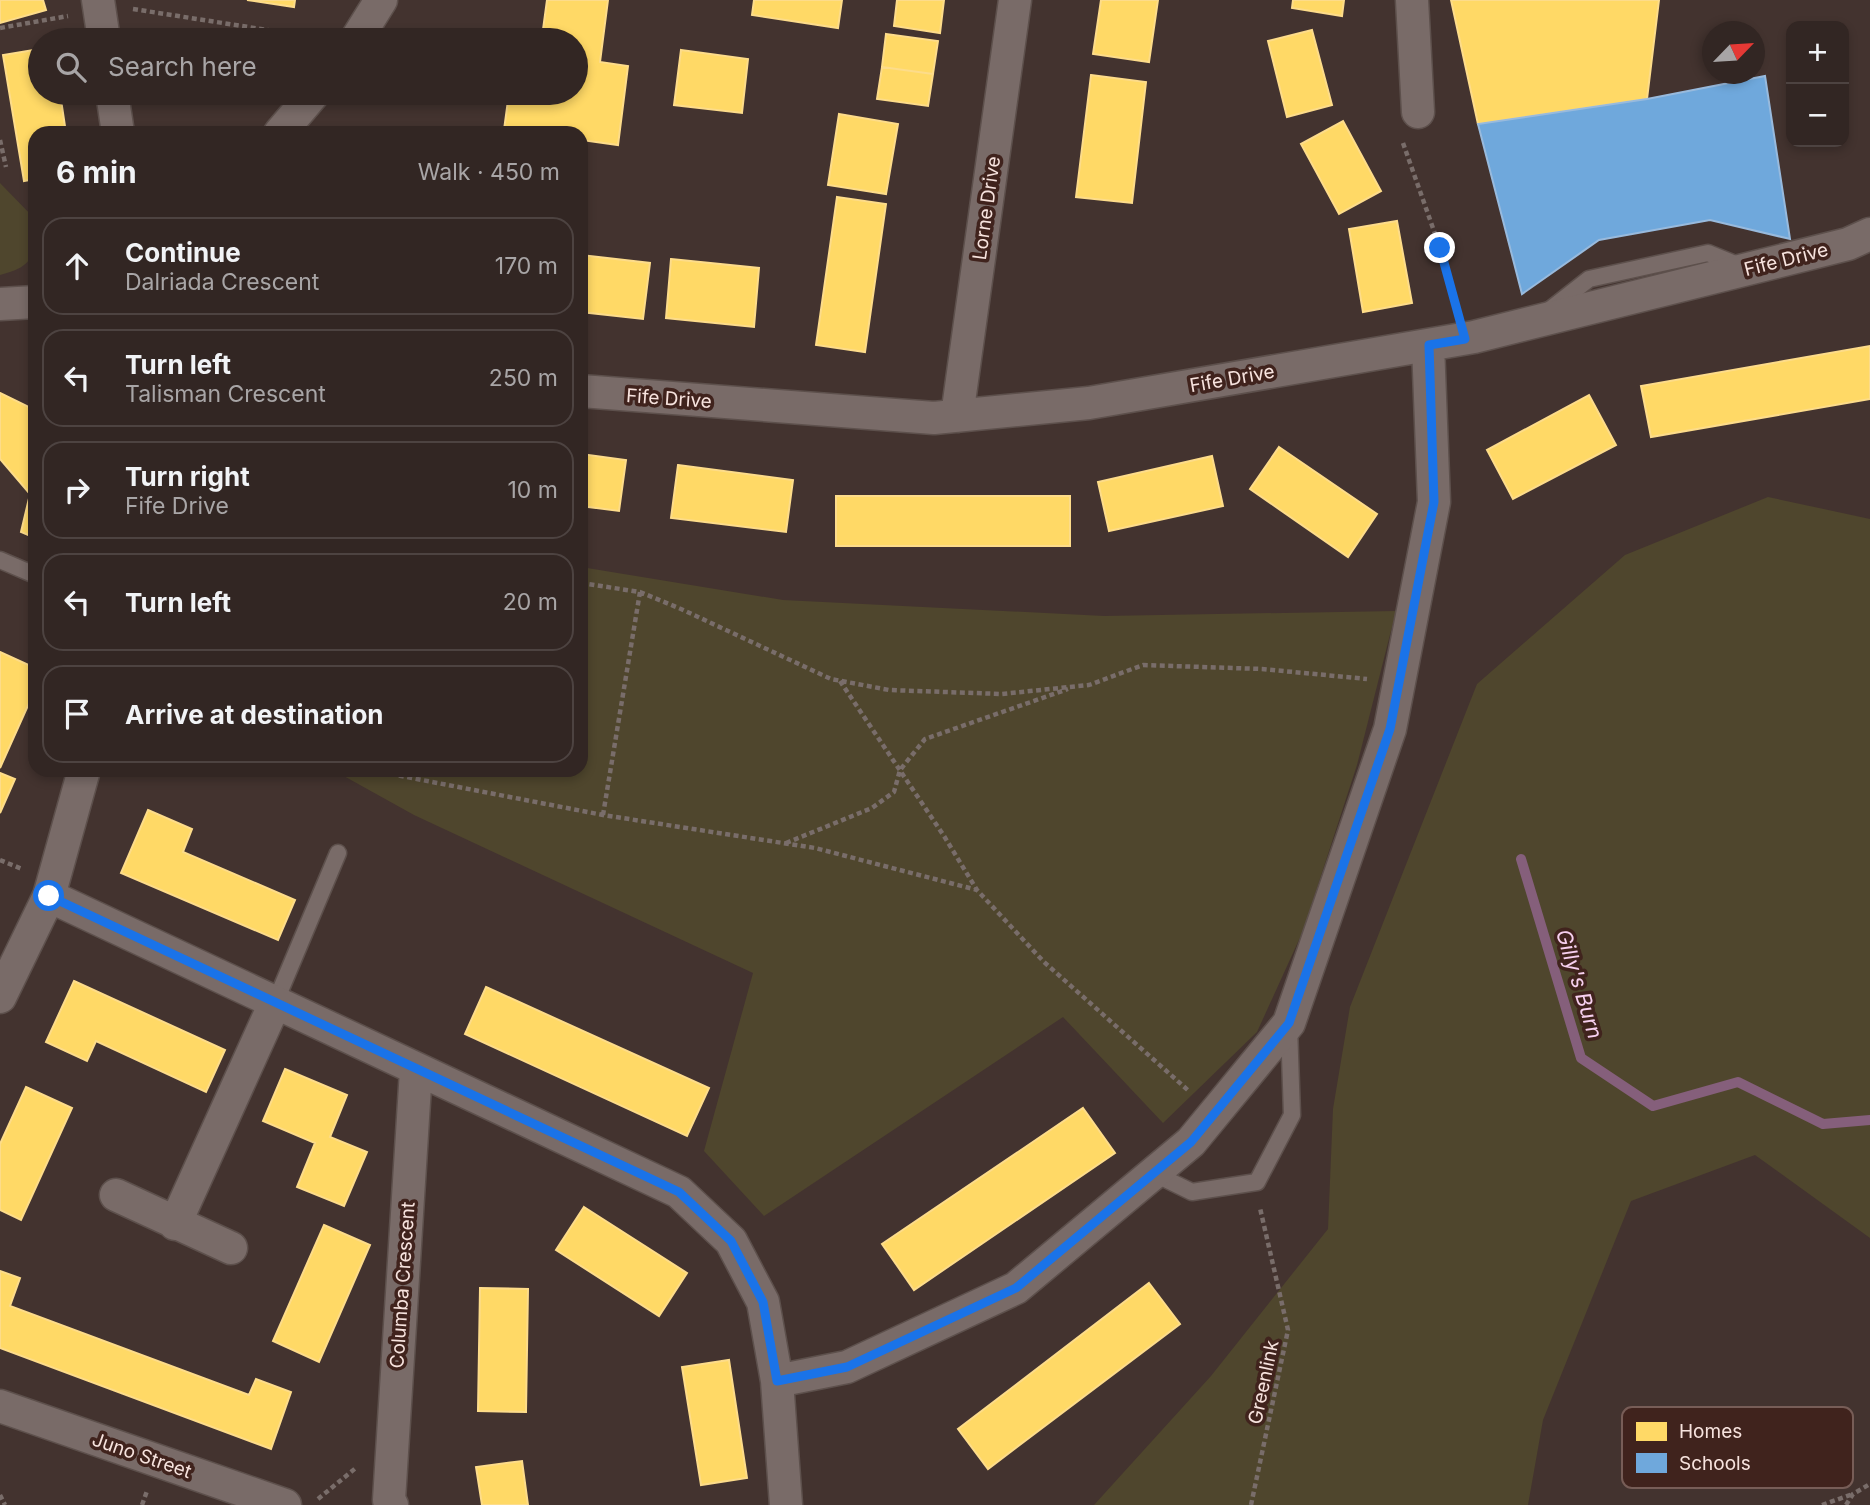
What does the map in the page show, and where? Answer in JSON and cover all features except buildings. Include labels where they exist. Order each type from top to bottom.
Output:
[{"type":"street","points":[[364,28],[381,0]]},
{"type":"street","name":"Lorne Drive","points":[[957,416],[1015,0]]},
{"type":"street","points":[[1412,0],[1418,112]]},
{"type":"street","points":[[99,2],[102,28]]},
{"type":"street","points":[[114,105],[117,126]]},
{"type":"street","points":[[286,126],[304,105]]},
{"type":"street","name":"Fife Drive","points":[[588,392],[934,418],[1089,403],[1465,339],[1848,244],[1870,234]]},
{"type":"street","points":[[0,304],[28,302]]},
{"type":"street","points":[[777,1381],[847,1367],[1016,1288],[1191,1142],[1289,1023],[1390,729],[1434,502],[1429,345]]},
{"type":"street","points":[[0,997],[49,896],[82,777]]},
{"type":"street","points":[[49,896],[679,1192],[731,1241],[763,1302],[777,1381],[786,1505]]},
{"type":"street","points":[[175,1224],[275,1003]]},
{"type":"street","name":"Columba Crescent","points":[[389,1503],[416,1070]]},
{"type":"street","points":[[116,1195],[230,1248]]},
{"type":"street","name":"Juno Street","points":[[0,1406],[285,1505]]},
{"type":"lane","points":[[0,560],[28,572]]},
{"type":"lane","points":[[275,1003],[338,853]]},
{"type":"lane","points":[[1153,1173],[1192,1192],[1257,1182],[1292,1115],[1289,1023]]},
{"type":"path","points":[[0,28],[69,15],[99,2],[255,28]]},
{"type":"path","points":[[1418,112],[1399,133],[1440,248],[1465,339]]},
{"type":"path","points":[[0,140],[5,167]]},
{"type":"path","points":[[588,584],[640,592],[831,679],[889,690],[1002,694],[1089,685],[1143,665],[1262,669],[1399,682]]},
{"type":"path","points":[[603,815],[640,592]]},
{"type":"path","points":[[840,680],[977,890],[1044,962],[1214,1114]]},
{"type":"path","points":[[786,843],[872,808],[894,792],[900,770],[925,739],[1076,686]]},
{"type":"path","points":[[407,777],[603,815],[815,848],[977,890]]},
{"type":"path","name":"Greenlink","points":[[1251,1505],[1288,1330],[1261,1217],[1257,1182]]},
{"type":"path","points":[[311,1505],[393,1437]]},
{"type":"path","points":[[1822,1505],[1853,1494],[1870,1484]]},
{"type":"path","points":[[1846,1505],[1853,1494]]},
{"type":"path","points":[[0,1496],[5,1505]]},
{"type":"shaded area","points":[[0,183],[28,212],[28,260],[21,267],[0,275]]},
{"type":"shaded area","points":[[1768,497],[1870,519],[1870,1238],[1755,1155],[1631,1201],[1543,1420],[1528,1505],[1094,1505],[1211,1376],[1328,1229],[1333,1109],[1350,1007],[1477,684],[1625,555]]},
{"type":"shaded area","points":[[588,568],[783,600],[1104,616],[1396,611],[1357,765],[1303,931],[1257,1032],[1163,1123],[1063,1017],[764,1216],[704,1151],[753,973],[414,815],[346,777],[588,777]]},
{"type":"waterway","name":"Gilly's Burn","points":[[1521,859],[1581,1058],[1653,1106],[1738,1082],[1823,1124],[1870,1120]]},
{"type":"route","points":[[49,896],[679,1192],[731,1241],[763,1302],[777,1381],[847,1367],[1016,1288],[1191,1142],[1289,1023],[1390,729],[1434,502],[1429,345],[1465,339],[1440,248]]}]
